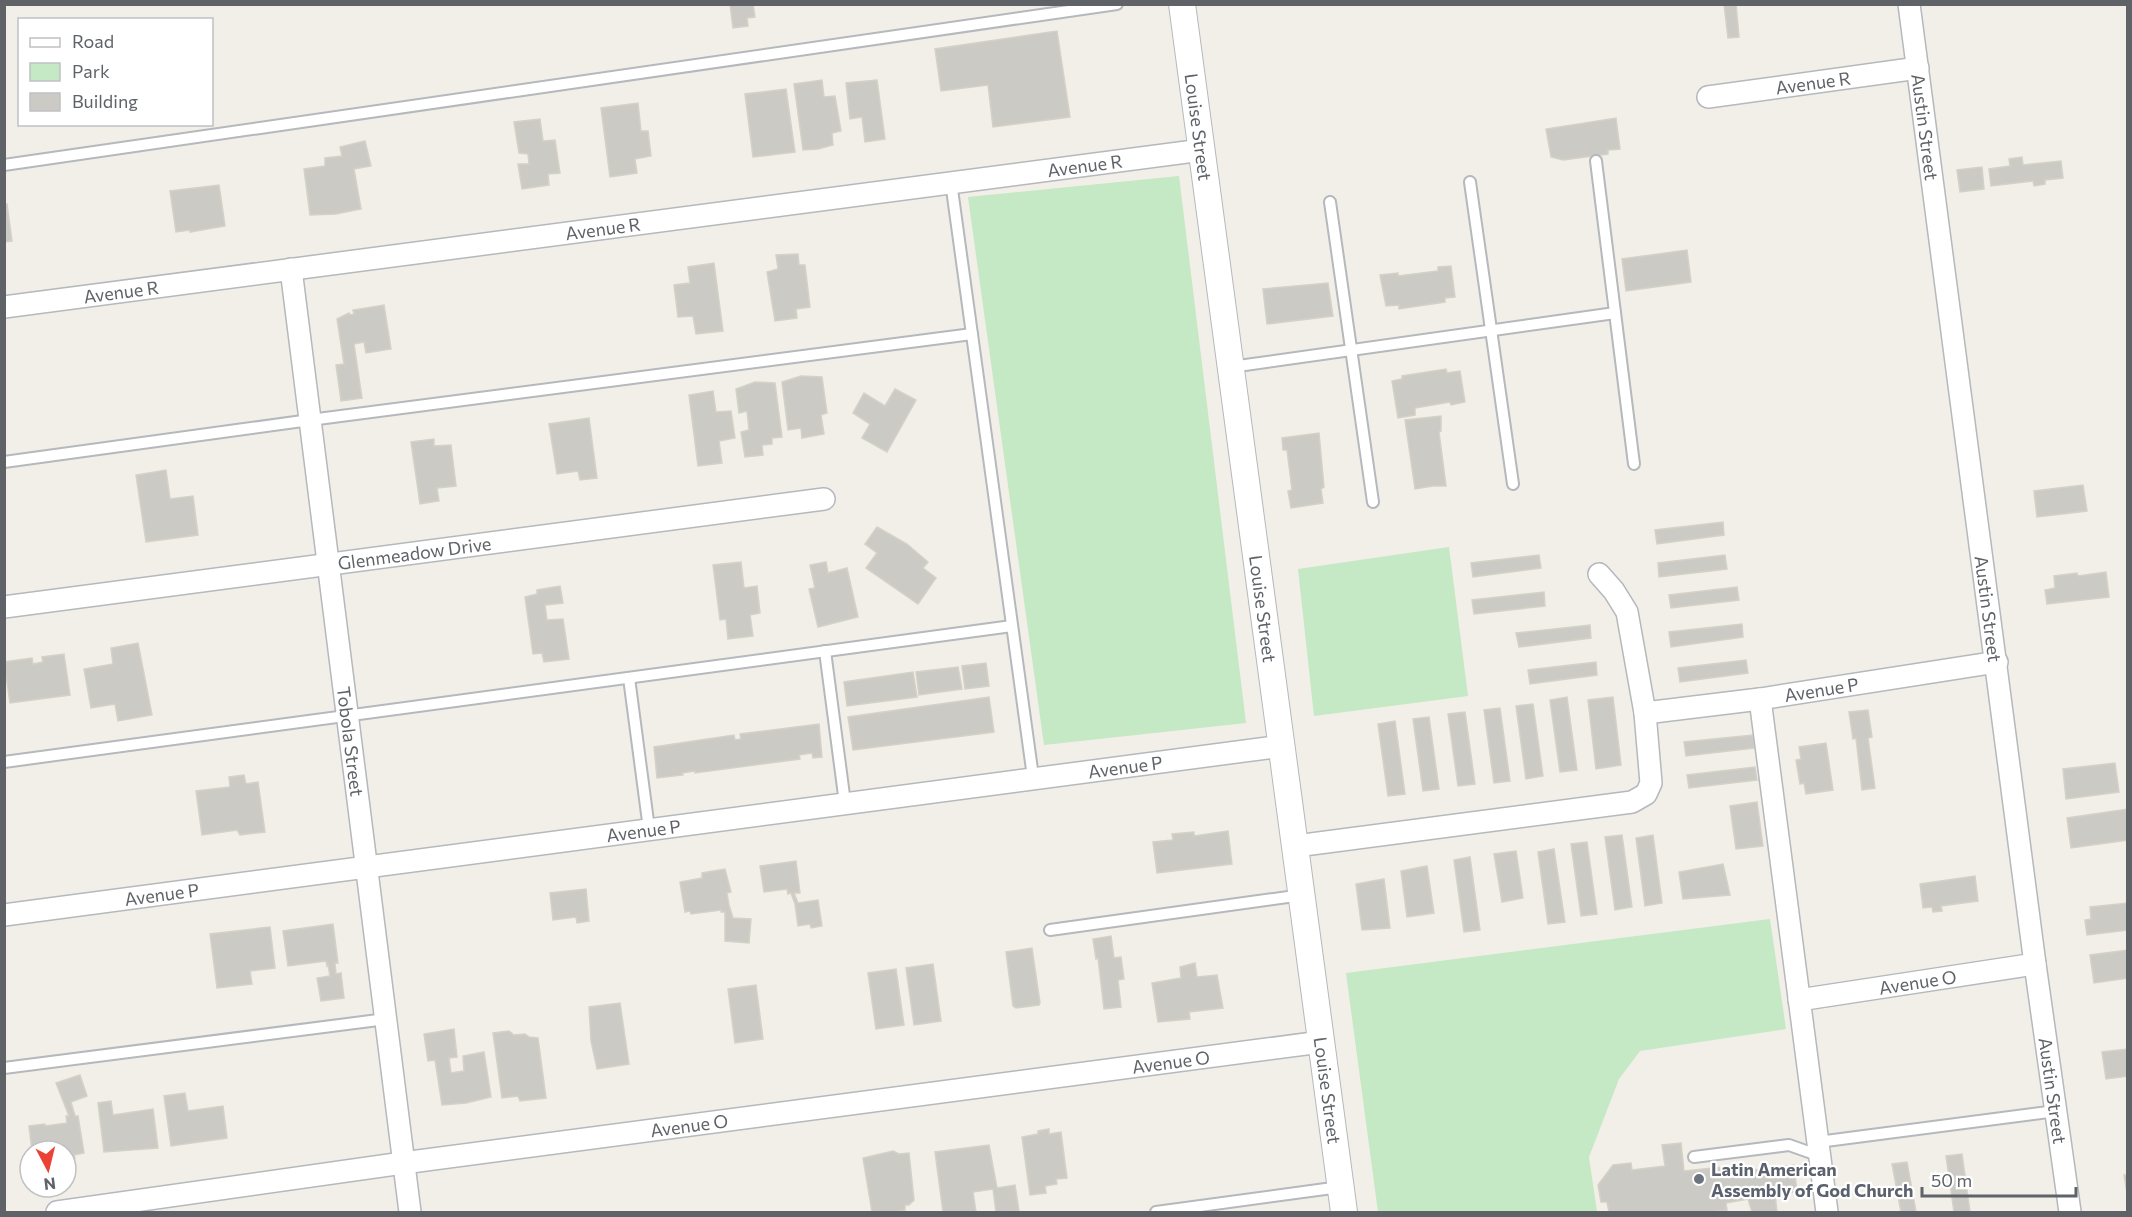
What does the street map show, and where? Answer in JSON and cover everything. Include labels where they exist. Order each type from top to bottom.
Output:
[{"type":"street","name":"Louise Street","points":[[1182,4],[1344,1212]]},
{"type":"street","name":"Austin Street","points":[[1910,4],[2035,964],[2070,1212]]},
{"type":"street","name":"Avenue R","points":[[1708,97],[1918,68]]},
{"type":"street","name":"Avenue R","points":[[4,307],[1202,150]]},
{"type":"street","name":"Tobola Street","points":[[291,269],[410,1212]]},
{"type":"street","name":"Glenmeadow Drive","points":[[4,607],[824,499]]},
{"type":"street","points":[[1296,846],[1632,802],[1646,794],[1651,783],[1646,713],[1627,612],[1614,591],[1599,574]]},
{"type":"street","name":"Avenue P","points":[[1646,713],[1760,699],[1996,662]]},
{"type":"street","points":[[1760,699],[1827,1212]]},
{"type":"street","name":"Avenue P","points":[[4,915],[1033,777],[1281,746]]},
{"type":"street","name":"Avenue O","points":[[1799,1000],[2035,964]]},
{"type":"street","name":"Avenue O","points":[[57,1212],[404,1163],[1321,1042]]},
{"type":"lane","points":[[4,165],[1117,4]]},
{"type":"lane","points":[[1596,161],[1634,464]]},
{"type":"lane","points":[[951,182],[1033,777]]},
{"type":"lane","points":[[1470,182],[1514,483]]},
{"type":"lane","points":[[1330,202],[1373,502]]},
{"type":"lane","points":[[1231,367],[1615,313]]},
{"type":"lane","points":[[4,462],[972,334]]},
{"type":"lane","points":[[4,762],[1012,626]]},
{"type":"lane","points":[[825,651],[845,803]]},
{"type":"lane","points":[[629,678],[649,829]]},
{"type":"lane","points":[[1050,930],[1302,895]]},
{"type":"lane","points":[[4,1068],[386,1018]]},
{"type":"lane","points":[[1694,1157],[1789,1145],[1819,1149],[2056,1111]]},
{"type":"lane","points":[[1156,1212],[1341,1186]]},
{"type":"green space","points":[[1179,176],[1246,723],[1044,745],[968,197]]},
{"type":"green space","points":[[1449,547],[1468,696],[1314,716],[1298,569]]},
{"type":"green space","points":[[1770,919],[1786,1029],[1640,1051],[1619,1079],[1589,1157],[1597,1212],[1378,1212],[1346,973]]},
{"type":"building","points":[[730,4],[753,4],[755,17],[747,18],[748,26],[733,28]]},
{"type":"building","points":[[1724,4],[1736,4],[1739,37],[1728,38]]},
{"type":"building","points":[[1057,31],[1070,117],[993,127],[988,85],[941,91],[935,49]]},
{"type":"building","points":[[822,80],[824,97],[835,96],[841,131],[832,133],[833,145],[803,150],[794,84]]},
{"type":"building","points":[[877,80],[885,139],[865,142],[862,117],[850,119],[846,83]]},
{"type":"building","points":[[786,89],[795,152],[753,157],[745,94]]},
{"type":"building","points":[[638,103],[641,131],[648,131],[651,156],[635,159],[637,173],[610,177],[601,108]]},
{"type":"building","points":[[1616,118],[1620,149],[1608,150],[1608,154],[1563,160],[1551,157],[1546,129]]},
{"type":"building","points":[[540,119],[543,141],[555,140],[560,173],[548,174],[549,185],[522,189],[518,164],[529,164],[528,154],[519,153],[514,122]]},
{"type":"building","points":[[365,141],[371,166],[354,169],[361,209],[336,214],[310,215],[304,169],[325,166],[325,158],[342,156],[340,147]]},
{"type":"building","points":[[2022,157],[2023,165],[2061,161],[2063,178],[2045,180],[2045,184],[2034,186],[2033,181],[1991,186],[1989,169],[2010,166],[2009,159]]},
{"type":"building","points":[[1982,167],[1984,189],[1960,192],[1957,170]]},
{"type":"building","points":[[219,185],[225,226],[176,232],[170,191]]},
{"type":"building","points":[[7,204],[12,241],[4,242],[4,205]]},
{"type":"building","points":[[1687,250],[1691,282],[1626,291],[1622,259]]},
{"type":"building","points":[[798,254],[799,265],[805,265],[810,307],[796,309],[797,318],[775,321],[767,272],[778,269],[776,255]]},
{"type":"building","points":[[714,263],[723,331],[696,334],[693,316],[678,317],[674,285],[690,283],[688,267]]},
{"type":"building","points":[[1451,266],[1455,297],[1445,298],[1445,302],[1399,309],[1399,305],[1386,306],[1380,275],[1398,273],[1398,276],[1438,271],[1438,267]]},
{"type":"building","points":[[1328,283],[1333,316],[1267,324],[1263,289]]},
{"type":"building","points":[[384,305],[391,349],[366,353],[364,342],[354,344],[362,398],[341,401],[336,365],[344,364],[337,319],[349,313],[354,314],[353,310]]},
{"type":"building","points":[[1446,369],[1447,373],[1460,371],[1465,402],[1415,408],[1415,415],[1398,418],[1392,381],[1402,379],[1402,376]]},
{"type":"building","points":[[801,376],[822,377],[827,413],[821,415],[824,434],[802,438],[801,428],[788,430],[782,382]]},
{"type":"building","points":[[755,382],[775,383],[782,437],[772,438],[772,444],[762,445],[763,455],[745,457],[741,432],[749,430],[747,411],[739,413],[736,389]]},
{"type":"building","points":[[895,389],[916,400],[887,452],[862,438],[870,424],[853,413],[864,393],[885,406]]},
{"type":"building","points":[[713,391],[716,412],[731,411],[735,438],[719,441],[722,463],[698,466],[689,395]]},
{"type":"building","points":[[1441,416],[1441,431],[1439,432],[1446,486],[1415,489],[1405,420]]},
{"type":"building","points":[[589,418],[597,478],[580,480],[578,471],[557,474],[549,424]]},
{"type":"building","points":[[1319,433],[1324,487],[1321,489],[1323,503],[1291,508],[1288,491],[1292,490],[1287,450],[1283,450],[1282,438]]},
{"type":"building","points":[[434,439],[434,446],[451,445],[456,486],[437,488],[439,501],[420,504],[411,442]]},
{"type":"building","points":[[166,470],[170,499],[193,496],[198,535],[146,542],[136,475]]},
{"type":"building","points":[[2083,485],[2087,511],[2037,517],[2034,491]]},
{"type":"building","points":[[1723,522],[1724,535],[1657,544],[1655,530]]},
{"type":"building","points":[[877,527],[907,544],[928,562],[923,568],[936,578],[918,604],[866,568],[877,553],[865,544]]},
{"type":"building","points":[[1539,555],[1541,568],[1473,577],[1471,563]]},
{"type":"building","points":[[1725,555],[1727,569],[1659,577],[1658,563]]},
{"type":"building","points":[[741,562],[744,588],[757,586],[760,613],[750,615],[753,636],[728,639],[726,619],[720,620],[713,565]]},
{"type":"building","points":[[826,562],[828,573],[847,568],[858,617],[818,627],[809,589],[815,588],[810,565]]},
{"type":"building","points":[[2106,572],[2109,597],[2047,604],[2045,590],[2055,588],[2054,576],[2077,573],[2078,576]]},
{"type":"building","points":[[560,586],[563,603],[545,605],[547,620],[563,619],[569,659],[544,662],[542,653],[533,654],[525,597],[537,594],[537,590]]},
{"type":"building","points":[[1737,587],[1739,600],[1671,608],[1669,595]]},
{"type":"building","points":[[1544,592],[1545,606],[1474,614],[1472,600]]},
{"type":"building","points":[[1742,624],[1743,637],[1671,647],[1669,632]]},
{"type":"building","points":[[1590,625],[1591,638],[1519,647],[1516,633]]},
{"type":"building","points":[[138,643],[152,715],[118,721],[115,704],[91,708],[84,669],[113,664],[111,648]]},
{"type":"building","points":[[64,654],[70,695],[10,703],[4,662],[32,658],[33,664],[43,662],[42,657]]},
{"type":"building","points":[[1746,660],[1748,673],[1680,682],[1678,668]]},
{"type":"building","points":[[1596,662],[1597,675],[1530,684],[1528,670]]},
{"type":"building","points":[[986,663],[989,686],[965,689],[962,666]]},
{"type":"building","points":[[958,667],[962,689],[919,695],[916,672]]},
{"type":"building","points":[[913,672],[917,697],[847,706],[844,682]]},
{"type":"building","points":[[989,697],[994,732],[853,750],[848,717]]},
{"type":"building","points":[[1567,697],[1577,770],[1560,772],[1550,700]]},
{"type":"building","points":[[1613,697],[1621,765],[1596,769],[1588,700]]},
{"type":"building","points":[[1533,704],[1543,776],[1526,779],[1516,706]]},
{"type":"building","points":[[1500,708],[1510,781],[1494,783],[1484,710]]},
{"type":"building","points":[[1868,710],[1872,737],[1868,738],[1875,788],[1862,790],[1856,738],[1853,739],[1849,712]]},
{"type":"building","points":[[1465,712],[1475,784],[1458,786],[1448,714]]},
{"type":"building","points":[[1429,717],[1439,789],[1423,791],[1413,719]]},
{"type":"building","points":[[1395,721],[1405,794],[1388,796],[1378,724]]},
{"type":"building","points":[[819,724],[822,757],[813,758],[812,753],[799,755],[800,759],[695,773],[695,771],[657,778],[654,747],[734,735],[735,740],[741,739],[740,734]]},
{"type":"building","points":[[1753,735],[1754,748],[1686,756],[1684,742]]},
{"type":"building","points":[[1826,743],[1833,790],[1806,794],[1804,783],[1800,784],[1796,760],[1801,759],[1799,747]]},
{"type":"building","points":[[2115,763],[2119,792],[2066,799],[2063,769]]},
{"type":"building","points":[[1755,767],[1757,780],[1689,788],[1687,775]]},
{"type":"building","points":[[244,775],[246,784],[258,782],[265,832],[240,835],[237,830],[202,835],[196,791],[230,787],[229,777]]},
{"type":"building","points":[[1757,802],[1763,846],[1736,849],[1730,806]]},
{"type":"building","points":[[2128,809],[2128,840],[2071,848],[2067,818]]},
{"type":"building","points":[[1228,831],[1232,864],[1157,873],[1153,842],[1173,840],[1172,834],[1194,832],[1194,836]]},
{"type":"building","points":[[1622,835],[1632,907],[1615,910],[1605,837]]},
{"type":"building","points":[[1653,835],[1662,903],[1645,906],[1636,838]]},
{"type":"building","points":[[1587,842],[1597,914],[1581,916],[1571,844]]},
{"type":"building","points":[[1554,849],[1565,922],[1548,924],[1538,852]]},
{"type":"building","points":[[1516,851],[1523,898],[1502,902],[1494,854]]},
{"type":"building","points":[[1470,857],[1480,930],[1464,932],[1454,860]]},
{"type":"building","points":[[796,861],[800,893],[794,893],[798,903],[818,900],[822,926],[811,928],[810,924],[798,926],[795,904],[787,889],[764,892],[760,866]]},
{"type":"building","points":[[1723,864],[1730,895],[1683,899],[1679,872]]},
{"type":"building","points":[[1427,866],[1434,913],[1407,917],[1401,871]]},
{"type":"building","points":[[725,869],[731,892],[727,893],[733,918],[751,919],[749,943],[725,941],[725,912],[721,910],[691,914],[690,911],[685,912],[680,882],[702,878],[702,873]]},
{"type":"building","points":[[1975,876],[1978,901],[1941,906],[1942,911],[1933,912],[1932,907],[1923,908],[1920,884]]},
{"type":"building","points":[[1384,879],[1390,928],[1362,930],[1356,884]]},
{"type":"building","points":[[586,889],[589,921],[577,923],[576,917],[553,920],[550,893]]},
{"type":"building","points":[[2128,903],[2128,930],[2087,935],[2085,920],[2091,919],[2090,907]]},
{"type":"building","points":[[333,924],[338,963],[335,963],[336,974],[341,973],[344,998],[321,1001],[317,978],[330,976],[326,961],[288,966],[283,931]]},
{"type":"building","points":[[270,927],[275,968],[250,971],[252,984],[217,988],[210,934]]},
{"type":"building","points":[[1111,936],[1114,958],[1121,957],[1124,979],[1118,980],[1121,1007],[1104,1009],[1098,958],[1096,959],[1093,939]]},
{"type":"building","points":[[1032,948],[1040,1003],[1016,1008],[1013,1006],[1006,952]]},
{"type":"building","points":[[2128,950],[2128,978],[2094,983],[2090,955]]},
{"type":"building","points":[[1195,963],[1197,977],[1217,975],[1223,1008],[1189,1012],[1190,1019],[1158,1022],[1152,983],[1181,978],[1180,967]]},
{"type":"building","points":[[933,964],[941,1021],[914,1025],[906,968]]},
{"type":"building","points":[[896,969],[904,1025],[876,1029],[868,973]]},
{"type":"building","points":[[756,985],[763,1039],[735,1043],[728,989]]},
{"type":"building","points":[[620,1003],[629,1064],[597,1069],[591,1041],[589,1007]]},
{"type":"building","points":[[454,1029],[457,1057],[449,1058],[451,1073],[464,1071],[463,1056],[484,1052],[491,1097],[466,1103],[442,1105],[435,1060],[428,1061],[424,1034]]},
{"type":"building","points":[[509,1031],[514,1035],[525,1034],[538,1038],[546,1098],[520,1101],[518,1096],[502,1098],[493,1033]]},
{"type":"building","points":[[2128,1049],[2128,1076],[2106,1079],[2102,1052]]},
{"type":"building","points":[[80,1075],[87,1096],[71,1102],[75,1116],[78,1116],[84,1153],[78,1154],[78,1139],[31,1139],[29,1126],[67,1123],[66,1116],[69,1116],[56,1083]]},
{"type":"building","points":[[185,1093],[188,1111],[223,1106],[227,1138],[171,1146],[164,1096]]},
{"type":"building","points":[[111,1101],[113,1115],[153,1109],[158,1148],[104,1152],[98,1103]]},
{"type":"building","points":[[1049,1129],[1049,1134],[1061,1132],[1067,1178],[1056,1179],[1057,1184],[1045,1186],[1046,1193],[1030,1195],[1022,1137]]},
{"type":"building","name":"Latin American Assembly of God Church","points":[[1681,1143],[1684,1171],[1722,1167],[1723,1174],[1794,1165],[1797,1192],[1775,1194],[1777,1212],[1752,1212],[1748,1199],[1726,1203],[1727,1210],[1711,1212],[1609,1212],[1607,1202],[1601,1202],[1598,1185],[1613,1165],[1631,1163],[1632,1170],[1665,1166],[1662,1145]]},
{"type":"building","points":[[989,1145],[997,1188],[1015,1185],[1019,1211],[996,1212],[993,1189],[973,1192],[976,1212],[943,1212],[935,1152]]},
{"type":"building","points":[[893,1151],[899,1154],[909,1153],[914,1200],[909,1205],[905,1205],[905,1210],[872,1212],[863,1158]]},
{"type":"building","points":[[1962,1154],[1970,1212],[1954,1212],[1946,1156]]},
{"type":"building","points":[[1907,1162],[1916,1212],[1901,1212],[1892,1164]]},
{"type":"building","points":[[2124,1175],[2128,1175],[2128,1199]]},
{"type":"place","name":"Latin American Assembly of God Church","points":[[1699,1179]]}]
